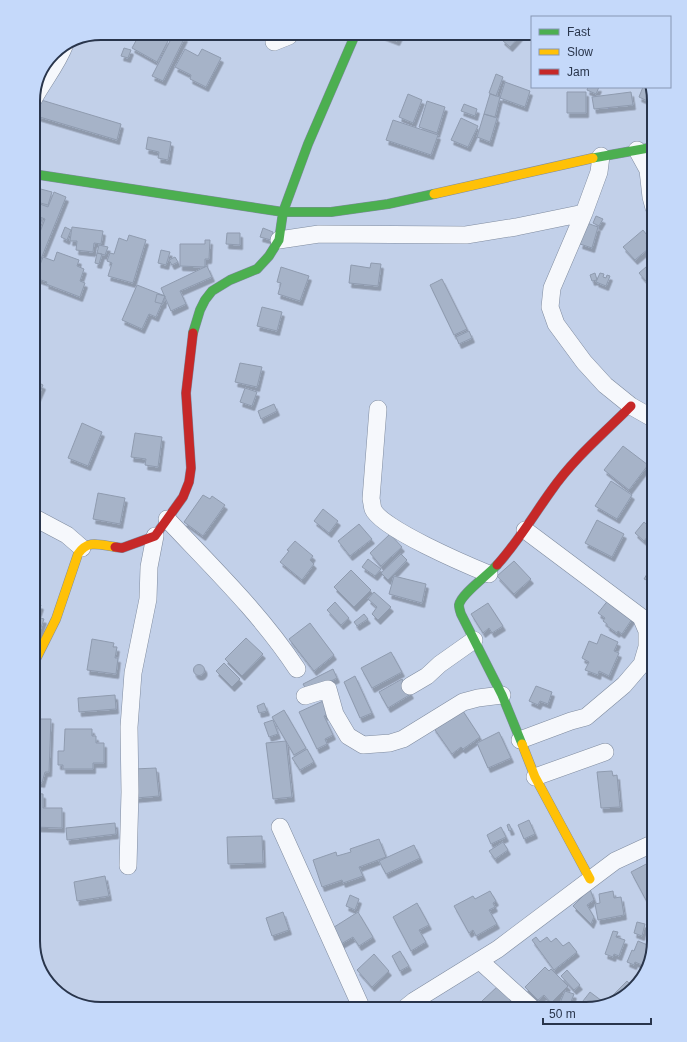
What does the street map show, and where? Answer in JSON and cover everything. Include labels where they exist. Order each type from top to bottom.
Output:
[{"type":"street","points":[[128,866],[130,727],[133,673],[148,599],[149,567],[155,536],[183,497],[189,482],[191,468],[186,393],[193,334],[200,310],[212,291],[230,280],[257,269],[270,256],[279,240],[283,212],[308,144],[353,40]]},
{"type":"street","points":[[43,83],[60,56]]},
{"type":"street","points":[[40,175],[283,212],[331,212],[388,204],[601,156],[647,148]]},
{"type":"street","points":[[637,150],[647,168]]},
{"type":"street","points":[[601,156],[599,172],[584,213],[552,288],[550,307],[556,324],[584,362],[605,385],[631,406],[647,415]]},
{"type":"street","points":[[279,240],[319,234],[466,235],[516,227],[584,213]]},
{"type":"street","points":[[590,879],[561,827],[536,777],[502,694],[461,614],[459,605],[464,595],[489,574],[525,530],[551,490],[568,470],[631,406]]},
{"type":"street","points":[[378,409],[371,499],[373,509],[377,515],[420,542],[489,574]]},
{"type":"street","points":[[167,520],[226,581],[282,647],[297,669]]},
{"type":"street","points":[[40,521],[66,535],[82,548]]},
{"type":"street","points":[[525,530],[641,617],[647,629]]},
{"type":"street","points":[[40,651],[56,619],[78,554],[82,548],[89,544],[122,548],[155,536]]},
{"type":"street","points":[[410,686],[427,676],[440,664],[474,640]]},
{"type":"street","points":[[520,740],[586,717],[624,685],[642,664],[647,647]]},
{"type":"street","points":[[305,696],[328,689],[334,714],[348,736],[363,745],[390,743],[403,739],[463,702],[502,694]]},
{"type":"street","points":[[536,777],[606,752]]},
{"type":"street","points":[[280,827],[359,1002]]},
{"type":"street","points":[[414,1002],[431,990],[480,961],[529,927],[615,861],[647,846]]},
{"type":"street","points":[[480,961],[525,1002]]},
{"type":"building","points":[[136,40],[168,41],[157,62],[132,48]]},
{"type":"building","points":[[170,40],[184,40],[163,81],[152,76]]},
{"type":"building","points":[[502,40],[516,40],[510,47]]},
{"type":"building","points":[[124,48],[131,50],[128,58],[121,56]]},
{"type":"building","points":[[185,49],[198,56],[202,49],[221,58],[206,87],[190,79],[191,75],[175,67]]},
{"type":"building","points":[[496,74],[503,77],[496,96],[489,93]]},
{"type":"building","points":[[505,82],[530,91],[525,107],[500,98]]},
{"type":"building","points":[[588,88],[599,88],[596,94],[587,90]]},
{"type":"building","points":[[643,88],[645,88],[647,101],[639,97]]},
{"type":"building","points":[[567,92],[586,92],[586,113],[567,113]]},
{"type":"building","points":[[631,92],[633,105],[594,109],[592,97]]},
{"type":"building","points":[[408,94],[422,100],[413,123],[399,117]]},
{"type":"building","points":[[490,94],[500,97],[495,117],[484,114]]},
{"type":"building","points":[[40,100],[121,124],[117,140],[40,117]]},
{"type":"building","points":[[427,101],[445,107],[437,133],[419,127]]},
{"type":"building","points":[[464,104],[477,109],[475,116],[461,111]]},
{"type":"building","points":[[484,114],[497,118],[490,142],[477,137]]},
{"type":"building","points":[[461,118],[478,126],[468,147],[451,140]]},
{"type":"building","points":[[393,120],[438,135],[431,155],[386,140]]},
{"type":"building","points":[[148,137],[171,142],[168,160],[158,158],[159,152],[146,149]]},
{"type":"building","points":[[40,189],[52,192],[48,205],[40,203]]},
{"type":"building","points":[[54,192],[66,197],[41,259],[40,232],[45,219],[40,217],[40,204],[48,207]]},
{"type":"building","points":[[596,216],[603,219],[599,226],[593,223]]},
{"type":"building","points":[[587,223],[598,227],[592,248],[580,244]]},
{"type":"building","points":[[65,227],[71,230],[67,240],[61,237]]},
{"type":"building","points":[[72,227],[103,231],[101,244],[94,243],[93,252],[76,250],[77,241],[70,241]]},
{"type":"building","points":[[263,228],[273,232],[271,240],[260,237]]},
{"type":"building","points":[[643,230],[647,235],[647,250],[635,260],[623,247]]},
{"type":"building","points":[[227,233],[240,233],[240,245],[226,244]]},
{"type":"building","points":[[129,235],[146,240],[133,283],[108,276],[112,263],[107,261],[110,253],[114,254],[119,238],[127,241]]},
{"type":"building","points":[[205,240],[210,240],[209,259],[205,259],[205,267],[180,266],[180,244],[205,244]]},
{"type":"building","points":[[99,245],[108,247],[105,255],[97,253]]},
{"type":"building","points":[[161,250],[170,252],[166,265],[158,263]]},
{"type":"building","points":[[57,252],[79,260],[77,266],[84,269],[80,281],[85,283],[80,297],[46,284],[47,282],[40,280],[40,265],[43,257],[54,261]]},
{"type":"building","points":[[97,253],[102,254],[99,264],[95,263]]},
{"type":"building","points":[[175,257],[178,262],[172,265],[169,260]]},
{"type":"building","points":[[371,263],[381,264],[378,286],[349,283],[351,265],[370,268]]},
{"type":"building","points":[[207,266],[212,277],[180,291],[186,304],[171,311],[161,288]]},
{"type":"building","points":[[647,266],[647,282],[639,273]]},
{"type":"building","points":[[281,267],[309,276],[300,301],[278,294],[281,283],[277,282]]},
{"type":"building","points":[[595,273],[597,280],[592,281],[590,275]]},
{"type":"building","points":[[600,273],[604,274],[603,277],[606,278],[607,275],[610,276],[606,286],[596,282]]},
{"type":"building","points":[[442,279],[467,329],[454,335],[430,285]]},
{"type":"building","points":[[137,285],[165,296],[156,317],[149,314],[142,329],[122,320]]},
{"type":"building","points":[[157,294],[165,296],[163,304],[155,302]]},
{"type":"building","points":[[262,307],[282,312],[277,331],[257,326]]},
{"type":"building","points":[[469,331],[472,338],[459,344],[456,337]]},
{"type":"building","points":[[240,363],[262,367],[257,387],[235,382]]},
{"type":"building","points":[[40,384],[43,385],[40,392]]},
{"type":"building","points":[[245,388],[257,392],[252,406],[240,402]]},
{"type":"building","points":[[274,404],[277,411],[261,419],[258,411]]},
{"type":"building","points":[[82,423],[102,432],[88,466],[68,458]]},
{"type":"building","points":[[135,433],[162,437],[158,467],[145,465],[146,459],[131,457]]},
{"type":"building","points":[[623,446],[647,464],[629,490],[604,470]]},
{"type":"building","points":[[611,481],[632,495],[617,519],[595,506]]},
{"type":"building","points":[[98,493],[125,498],[120,524],[93,519]]},
{"type":"building","points":[[203,495],[210,499],[212,496],[225,505],[203,536],[184,522]]},
{"type":"building","points":[[323,509],[338,521],[329,533],[314,521]]},
{"type":"building","points":[[597,520],[624,534],[612,557],[585,543]]},
{"type":"building","points":[[644,522],[647,525],[647,537],[644,541],[635,533]]},
{"type":"building","points":[[359,524],[372,539],[350,556],[338,541]]},
{"type":"building","points":[[390,534],[402,547],[381,566],[370,553]]},
{"type":"building","points":[[295,541],[313,556],[310,560],[314,564],[302,580],[280,562],[289,551],[287,550]]},
{"type":"building","points":[[401,554],[407,560],[388,580],[381,573]]},
{"type":"building","points":[[368,559],[381,569],[375,576],[362,567]]},
{"type":"building","points":[[514,561],[531,579],[514,594],[497,576]]},
{"type":"building","points":[[351,570],[371,590],[354,607],[334,587]]},
{"type":"building","points":[[394,576],[426,584],[422,603],[389,594]]},
{"type":"building","points":[[374,592],[391,607],[378,620],[372,614],[377,607],[368,599]]},
{"type":"building","points":[[609,599],[634,616],[622,634],[618,631],[617,633],[607,626],[607,624],[603,621],[605,618],[598,613]]},
{"type":"building","points":[[335,602],[349,618],[341,625],[327,610]]},
{"type":"building","points":[[488,603],[503,626],[492,633],[489,628],[483,633],[471,614]]},
{"type":"building","points":[[364,614],[368,619],[357,626],[354,622]]},
{"type":"building","points":[[40,618],[44,619],[40,630]]},
{"type":"building","points":[[310,623],[334,655],[314,671],[289,639]]},
{"type":"building","points":[[601,634],[618,642],[614,651],[619,653],[609,676],[599,671],[598,675],[585,670],[589,662],[582,658],[589,641],[597,644]]},
{"type":"building","points":[[246,638],[263,654],[242,676],[225,659]]},
{"type":"building","points":[[92,639],[114,643],[113,647],[117,647],[115,658],[118,658],[116,674],[87,670]]},
{"type":"building","points":[[391,652],[402,672],[372,688],[361,668]]},
{"type":"building","points":[[224,663],[240,679],[232,687],[216,671]]},
{"type":"building","points":[[199,664],[203,666],[205,670],[203,674],[199,676],[195,674],[193,670],[195,666]]},
{"type":"building","points":[[333,669],[337,678],[308,693],[303,684]]},
{"type":"building","points":[[355,676],[372,713],[360,718],[344,682]]},
{"type":"building","points":[[402,679],[411,694],[388,708],[379,692]]},
{"type":"building","points":[[536,686],[552,692],[548,704],[540,701],[538,705],[529,701]]},
{"type":"building","points":[[115,695],[116,709],[79,712],[78,698]]},
{"type":"building","points":[[323,701],[329,713],[324,716],[333,735],[325,739],[327,744],[317,749],[299,712]]},
{"type":"building","points":[[264,703],[267,711],[259,713],[257,706]]},
{"type":"building","points":[[461,708],[480,737],[463,749],[461,747],[452,754],[433,727]]},
{"type":"building","points":[[284,710],[306,748],[294,755],[272,717]]},
{"type":"building","points":[[40,719],[51,719],[49,772],[45,772],[42,783],[40,783]]},
{"type":"building","points":[[273,720],[278,734],[269,737],[264,723]]},
{"type":"building","points":[[65,729],[92,729],[92,736],[96,736],[96,743],[104,743],[104,763],[93,763],[93,769],[63,769],[63,765],[58,765],[58,751],[64,751]]},
{"type":"building","points":[[499,732],[511,758],[488,768],[477,743]]},
{"type":"building","points":[[286,741],[292,797],[273,799],[266,743]]},
{"type":"building","points":[[307,749],[314,762],[300,770],[292,758]]},
{"type":"building","points":[[156,768],[159,796],[136,798],[134,769]]},
{"type":"building","points":[[612,771],[613,776],[617,775],[620,807],[601,808],[597,772]]},
{"type":"building","points":[[40,794],[43,794],[43,808],[62,808],[62,828],[40,827]]},
{"type":"building","points":[[529,820],[535,834],[524,839],[518,825]]},
{"type":"building","points":[[115,823],[116,834],[67,840],[66,828]]},
{"type":"building","points":[[509,824],[512,830],[509,831],[507,825]]},
{"type":"building","points":[[501,827],[506,837],[491,844],[487,835]]},
{"type":"building","points":[[262,836],[263,863],[228,864],[227,837]]},
{"type":"building","points":[[379,839],[386,857],[359,867],[363,876],[343,883],[342,880],[322,887],[313,860],[336,852],[337,856],[351,852],[350,849]]},
{"type":"building","points":[[503,842],[508,850],[495,859],[489,851]]},
{"type":"building","points":[[414,845],[420,858],[386,874],[379,861]]},
{"type":"building","points":[[647,864],[647,902],[631,872]]},
{"type":"building","points":[[105,876],[109,896],[77,901],[74,882]]},
{"type":"building","points":[[590,889],[594,900],[587,905],[594,917],[591,924],[573,906]]},
{"type":"building","points":[[490,891],[496,901],[493,903],[495,907],[489,910],[497,924],[476,936],[473,930],[469,933],[454,906],[473,896],[475,899]]},
{"type":"building","points":[[613,891],[614,898],[621,897],[624,915],[598,920],[595,904],[600,903],[599,894]]},
{"type":"building","points":[[350,895],[359,899],[355,910],[346,906]]},
{"type":"building","points":[[417,903],[429,925],[419,930],[426,942],[411,951],[393,917]]},
{"type":"building","points":[[283,912],[289,930],[272,936],[266,918]]},
{"type":"building","points":[[358,912],[373,937],[359,946],[353,937],[341,944],[331,929]]},
{"type":"building","points":[[637,922],[645,924],[642,936],[634,933]]},
{"type":"building","points":[[613,931],[618,932],[616,937],[625,940],[619,956],[614,954],[613,957],[605,954]]},
{"type":"building","points":[[536,937],[540,942],[547,937],[551,942],[556,938],[563,946],[569,942],[577,952],[554,970],[532,940]]},
{"type":"building","points":[[638,941],[647,945],[642,965],[635,962],[634,965],[627,962],[632,950],[634,951]]},
{"type":"building","points":[[400,951],[409,966],[400,971],[392,956]]},
{"type":"building","points":[[374,954],[389,971],[372,987],[357,970]]},
{"type":"building","points":[[545,967],[549,971],[551,969],[568,986],[552,1002],[550,1002],[544,995],[538,1000],[525,987]]},
{"type":"building","points":[[567,970],[580,985],[574,990],[561,976]]},
{"type":"building","points":[[627,981],[629,983],[617,994],[612,996]]},
{"type":"building","points":[[499,985],[514,1000],[512,1002],[482,1001]]},
{"type":"building","points":[[565,991],[574,994],[571,1002],[560,1002]]},
{"type":"building","points":[[590,992],[601,1000],[586,1002],[582,1002]]},
{"type":"traffic: fast","points":[[193,333],[200,310],[212,291],[230,280],[257,269],[269,256],[279,240],[283,212],[308,144],[353,40]]},
{"type":"traffic: fast","points":[[593,158],[647,148]]},
{"type":"traffic: fast","points":[[40,175],[283,212],[331,212],[388,204],[434,194]]},
{"type":"traffic: fast","points":[[497,565],[465,596],[459,607],[461,614],[502,695],[522,744]]},
{"type":"traffic: slow","points":[[434,194],[593,158]]},
{"type":"traffic: slow","points":[[40,651],[56,619],[78,554],[86,546],[95,544],[115,547]]},
{"type":"traffic: slow","points":[[522,744],[535,777],[590,879]]},
{"type":"traffic: jam","points":[[115,547],[122,548],[155,536],[183,497],[189,482],[191,468],[186,393],[193,333]]},
{"type":"traffic: jam","points":[[497,565],[512,547],[569,468],[631,406]]}]
